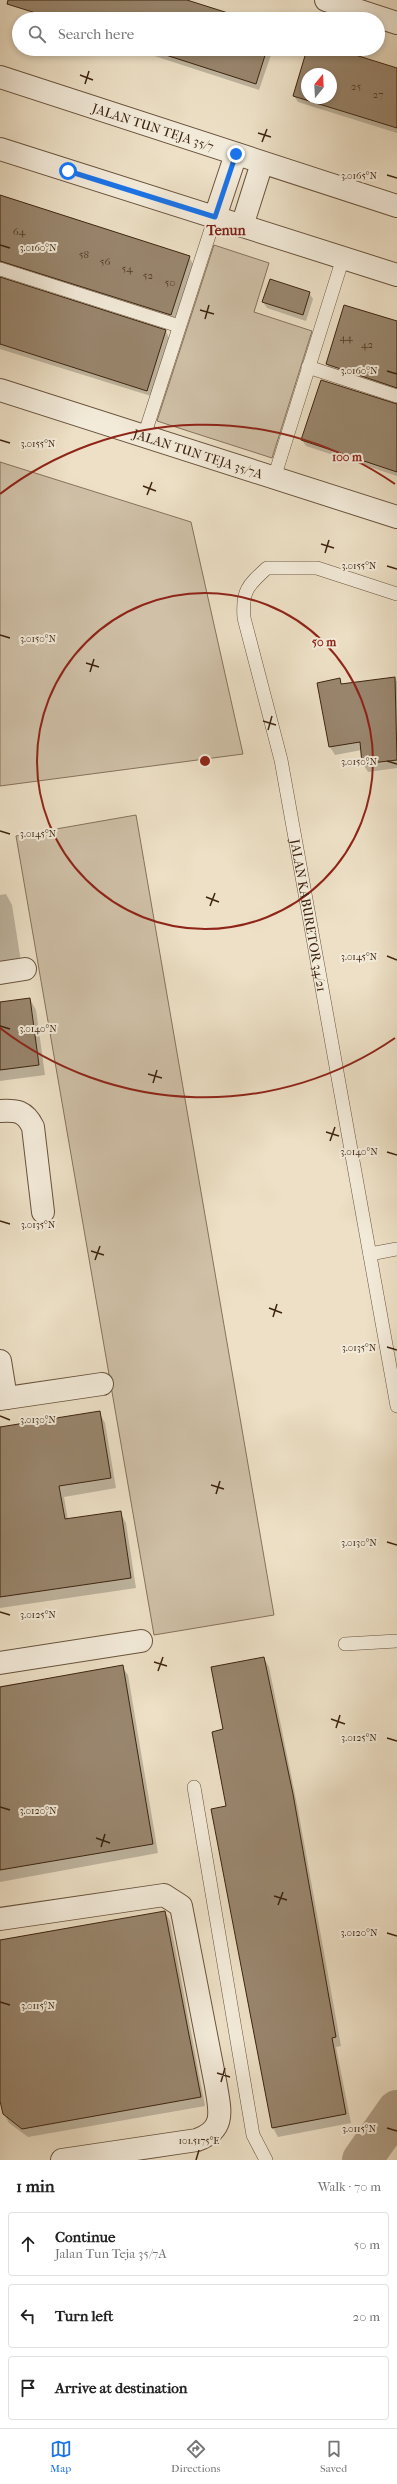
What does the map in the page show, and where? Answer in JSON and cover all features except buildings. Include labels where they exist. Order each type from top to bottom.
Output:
[{"type":"street","points":[[326,0],[363,12]]},
{"type":"street","points":[[385,19],[397,23]]},
{"type":"street","name":"JALAN TUN TEJA 35/7","points":[[0,78],[397,206]]},
{"type":"street","points":[[0,149],[397,275]]},
{"type":"street","points":[[215,217],[236,154]]},
{"type":"street","points":[[242,226],[262,162]]},
{"type":"street","name":"JALAN TUN TEJA 35/7A","points":[[0,390],[397,517]]},
{"type":"street","points":[[0,973],[25,970]]},
{"type":"street","points":[[0,1112],[17,1110],[27,1116],[33,1127],[43,1212]]},
{"type":"street","points":[[0,1361],[3,1399],[102,1384]]},
{"type":"street","points":[[0,1663],[141,1641]]},
{"type":"street","points":[[0,1919],[164,1895],[181,1906],[216,2086],[220,2116],[217,2126],[209,2136],[197,2140],[62,2160]]},
{"type":"lane","points":[[144,436],[215,217]]},
{"type":"lane","points":[[274,478],[343,258]]},
{"type":"lane","points":[[0,269],[179,326]]},
{"type":"lane","points":[[308,368],[397,396]]},
{"type":"lane","name":"JALAN KABURETOR 34/21","points":[[397,594],[317,568],[267,568],[248,586],[243,599],[244,618],[281,760],[397,1406]]},
{"type":"lane","points":[[370,1254],[397,1249]]},
{"type":"lane","points":[[345,1644],[397,1641]]},
{"type":"lane","points":[[194,1787],[253,2135],[266,2160]]},
{"type":"shaded area","points":[[214,245],[269,263],[254,312],[312,331],[272,458],[157,421]]},
{"type":"shaded area","points":[[0,462],[191,522],[243,754],[0,786]]},
{"type":"shaded area","points":[[136,815],[274,1615],[154,1635],[16,836]]},
{"type":"waterway","points":[[362,2160],[397,2110]]},
{"type":"district","name":"Tenun","points":[[226,230]]},
{"type":"route","points":[[68,171],[215,217],[236,154]]}]
